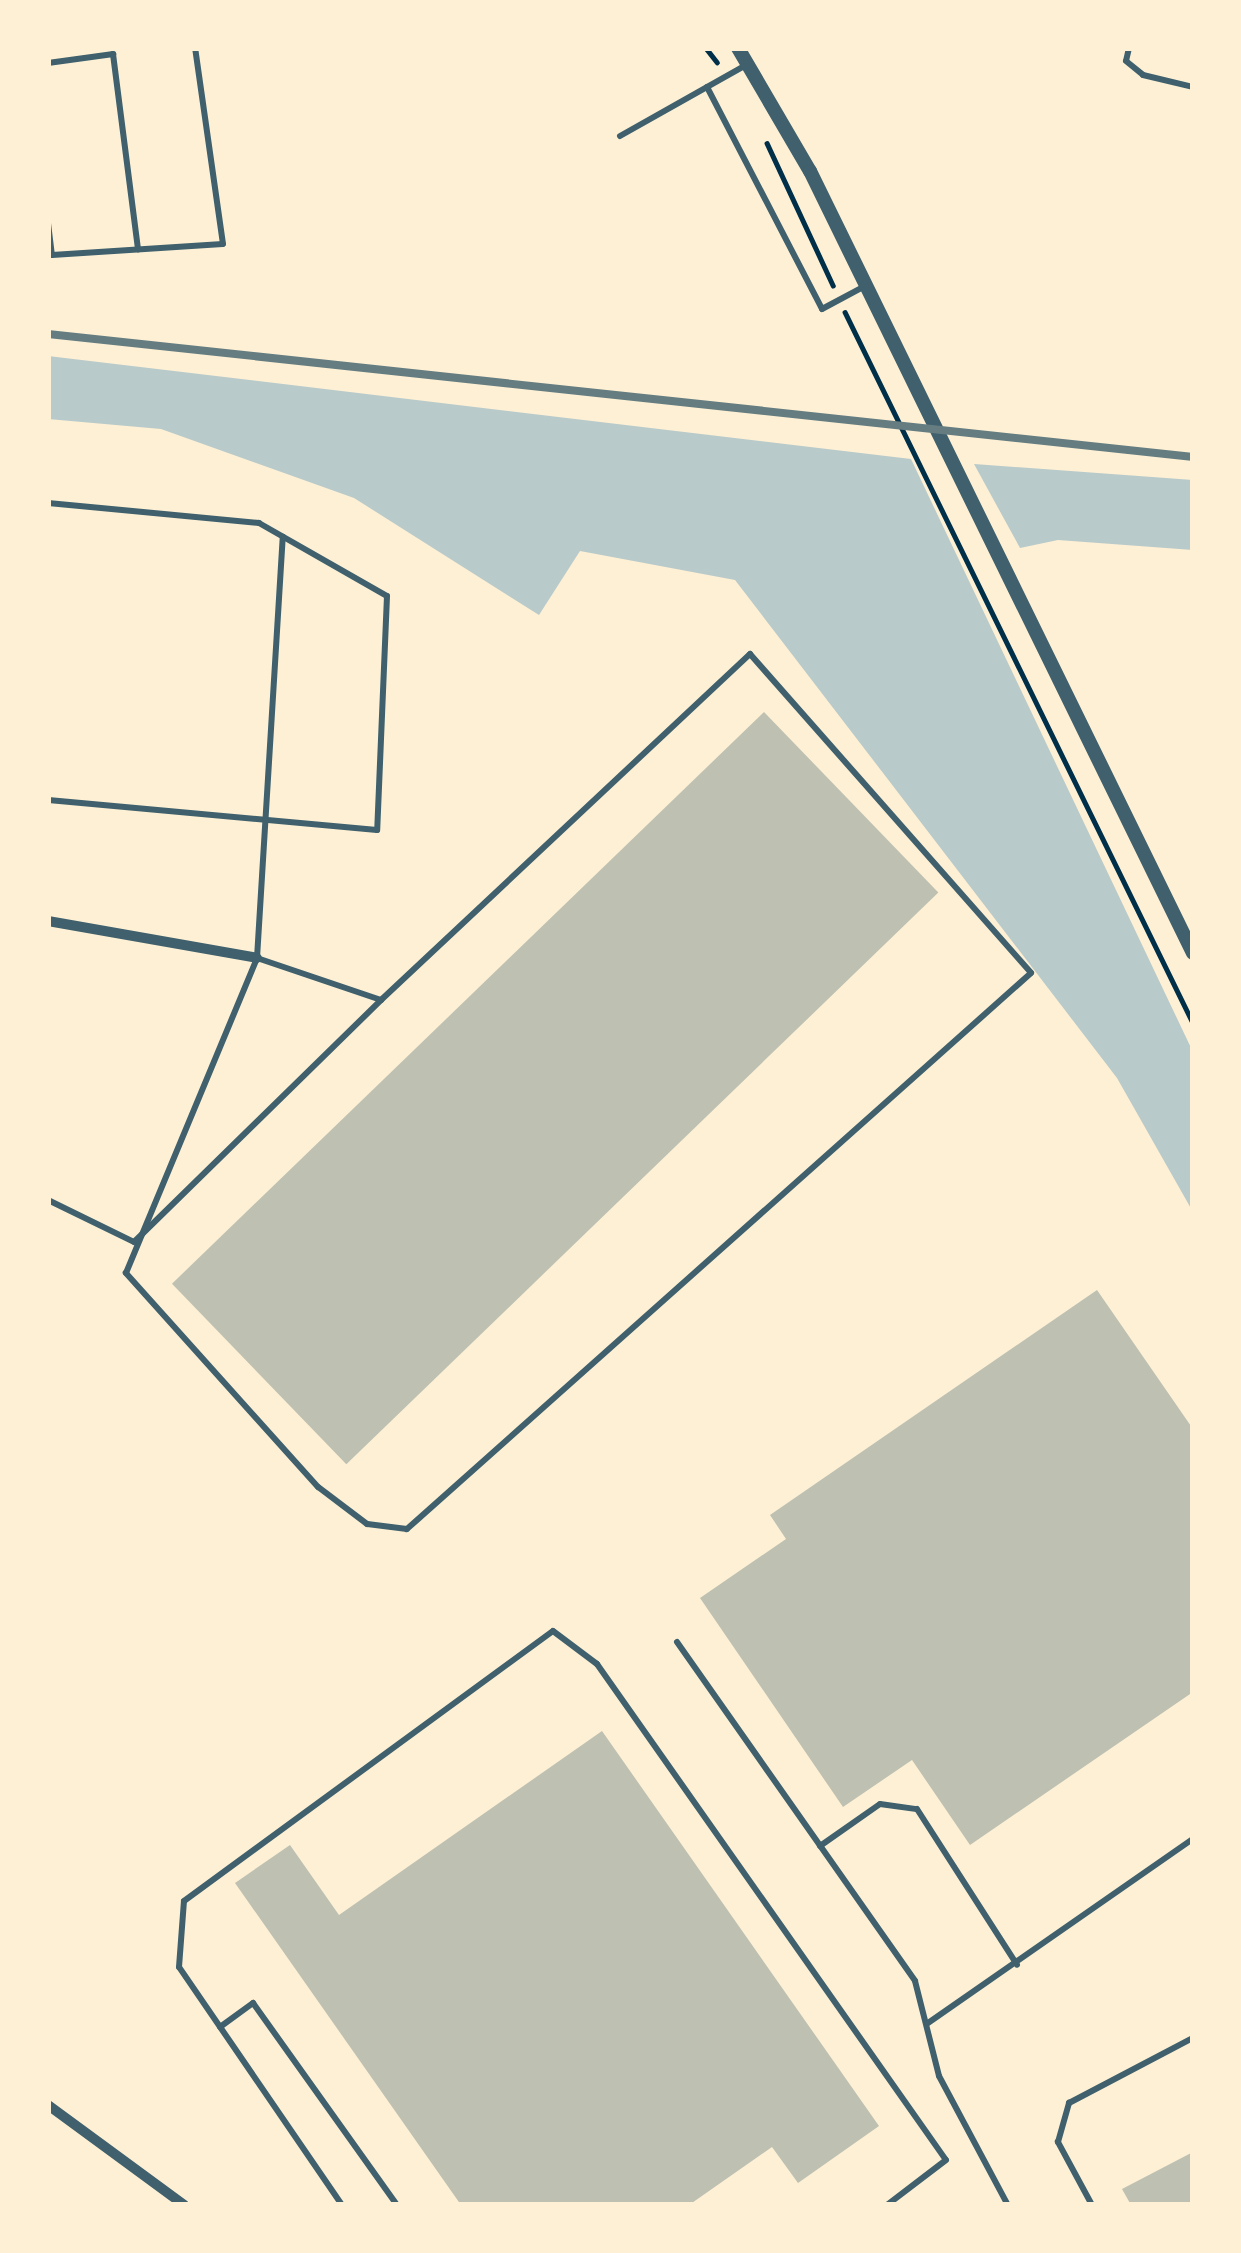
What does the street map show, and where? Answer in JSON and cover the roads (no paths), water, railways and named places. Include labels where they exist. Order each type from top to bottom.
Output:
[{"type":"street","points":[[738,48],[863,287],[1193,952]]},
{"type":"street","points":[[48,921],[257,958]]},
{"type":"street","points":[[48,2105],[184,2205]]},
{"type":"lane","points":[[48,224],[52,254],[223,244],[195,48]]},
{"type":"lane","points":[[1129,48],[1126,61],[1144,75],[1193,87]]},
{"type":"lane","points":[[48,63],[112,55],[138,249]]},
{"type":"lane","points":[[620,136],[749,63]]},
{"type":"lane","points":[[707,87],[822,309],[863,287]]},
{"type":"lane","points":[[48,503],[259,523],[387,596],[377,830],[48,800]]},
{"type":"lane","points":[[134,1242],[380,1000],[750,654],[1031,973],[407,1529],[367,1524],[287,1454],[149,1308],[126,1273],[134,1242],[257,958],[283,537]]},
{"type":"lane","points":[[257,958],[380,1000]]},
{"type":"lane","points":[[48,1201],[134,1242]]},
{"type":"lane","points":[[342,2205],[178,1967],[184,1901],[553,1631],[597,1664],[946,2160],[887,2205]]},
{"type":"lane","points":[[677,1642],[915,1982],[939,2076],[1008,2205]]},
{"type":"lane","points":[[820,1846],[880,1804],[917,1809],[1017,1965]]},
{"type":"lane","points":[[928,2023],[1193,1839]]},
{"type":"lane","points":[[220,2027],[253,2003],[398,2205]]},
{"type":"lane","points":[[1092,2205],[1058,2142],[1069,2103],[1193,2038]]},
{"type":"railway","points":[[48,334],[1193,457]]}]
